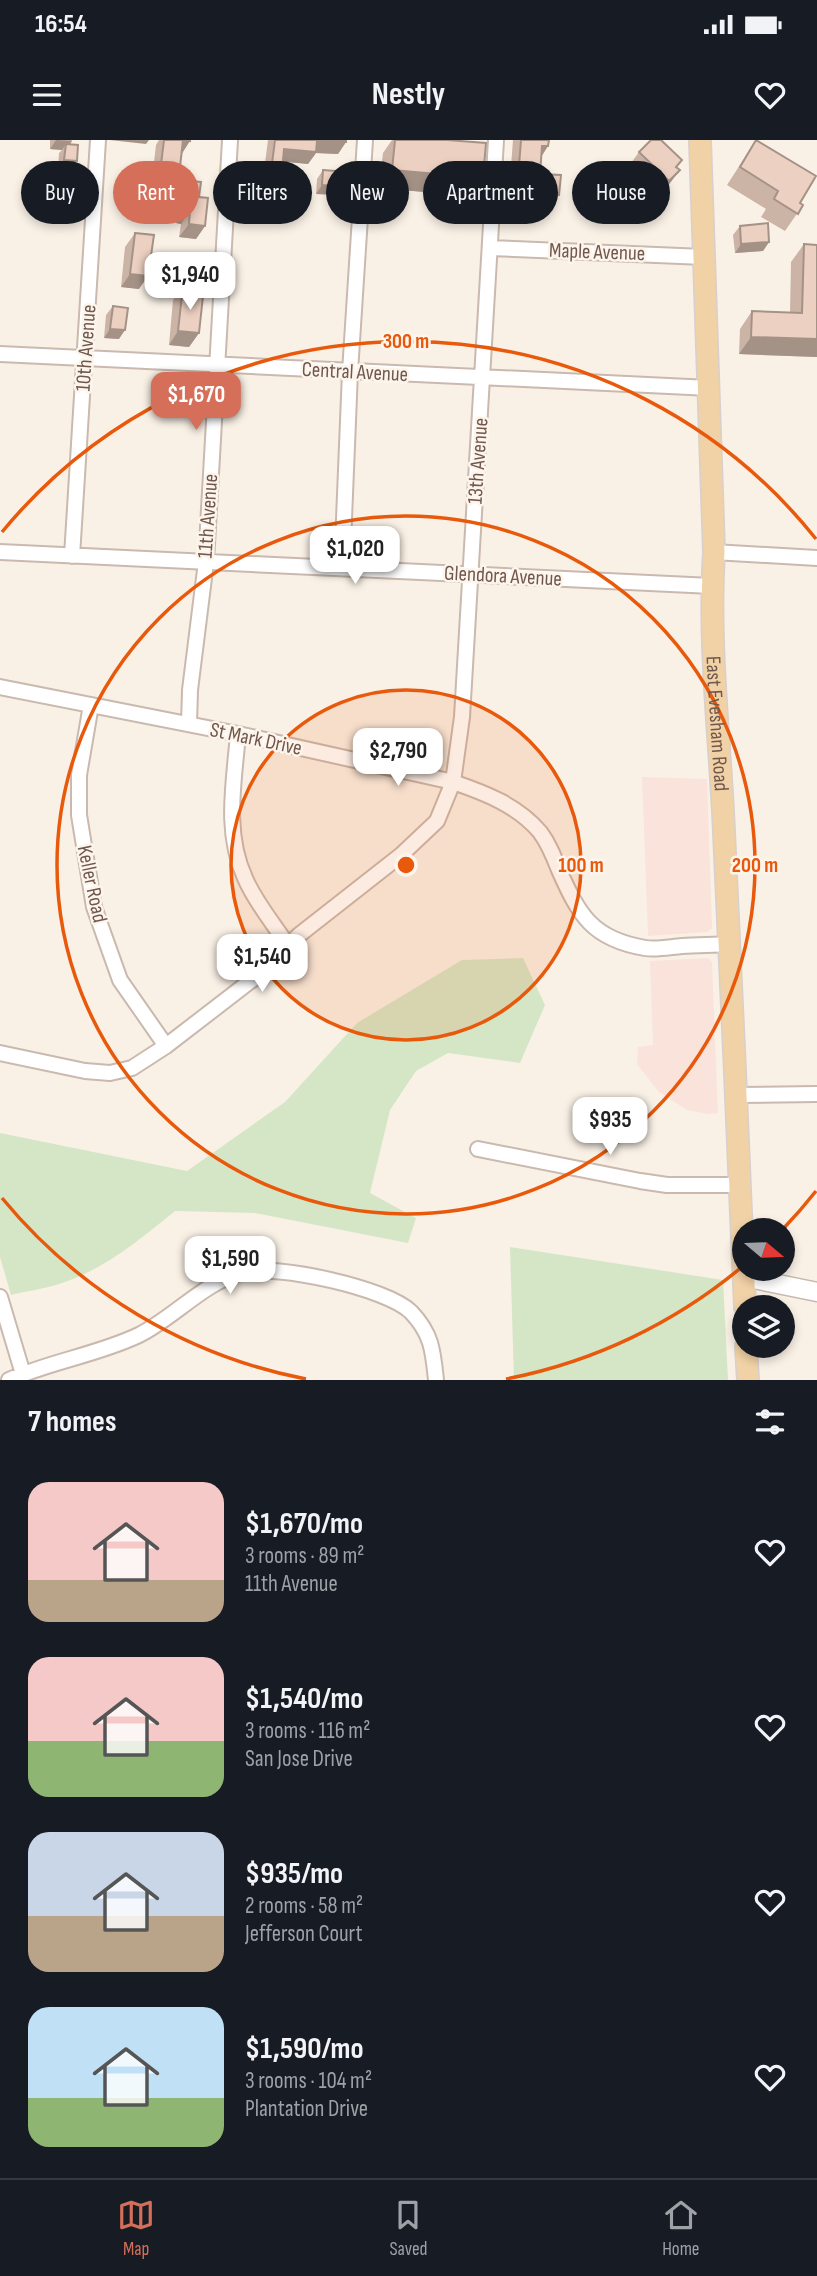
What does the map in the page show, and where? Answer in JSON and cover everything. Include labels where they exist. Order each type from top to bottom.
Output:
[{"type":"main road","name":"East Evesham Road","points":[[700,140],[715,552],[712,586],[741,1218]]},
{"type":"main road","points":[[747,1358],[748,1380]]},
{"type":"street","name":"10th Avenue","points":[[72,556],[98,140]]},
{"type":"street","name":"11th Avenue","points":[[189,724],[190,690],[206,562],[230,140]]},
{"type":"street","points":[[342,568],[350,372],[365,140]]},
{"type":"street","name":"13th Avenue","points":[[0,1053],[85,1071],[110,1073],[132,1068],[166,1046],[257,976],[288,946],[401,855],[437,821],[453,782],[462,717],[496,140]]},
{"type":"street","name":"Maple Avenue","points":[[490,248],[704,257]]},
{"type":"street","name":"Central Avenue","points":[[0,354],[709,388]]},
{"type":"street","name":"Glendora Avenue","points":[[0,552],[712,586]]},
{"type":"street","points":[[715,552],[817,558]]},
{"type":"street","name":"St Mark Drive","points":[[0,687],[238,734],[453,782],[487,793],[519,812],[549,844],[576,906],[592,927],[610,937],[648,949],[730,944]]},
{"type":"street","name":"Keller Road","points":[[90,705],[79,775],[79,815],[94,907],[120,980],[166,1046]]},
{"type":"street","points":[[238,734],[231,821],[235,851],[245,880],[288,946]]},
{"type":"street","points":[[736,1095],[817,1094]]},
{"type":"street","points":[[478,1149],[667,1185],[740,1185]]},
{"type":"street","points":[[0,1297],[16,1377],[98,1352],[141,1334],[225,1278],[245,1271],[278,1270],[350,1285],[393,1300],[410,1311],[432,1344],[436,1380]]},
{"type":"street","points":[[763,1281],[817,1292]]},
{"type":"shaded area","points":[[642,777],[707,779],[712,928],[707,932],[648,936]]},
{"type":"shaded area","points":[[708,958],[712,962],[718,1113],[708,1114],[687,1110],[659,1092],[637,1064],[638,1047],[653,1045],[650,961]]},
{"type":"green space","points":[[523,958],[545,1005],[520,1063],[448,1053],[416,1071],[390,1110],[370,1193],[416,1218],[408,1243],[255,1213],[175,1211],[120,1253],[91,1271],[53,1286],[11,1295],[0,1257],[0,1133],[187,1171],[285,1102],[357,1023],[462,960]]},
{"type":"green space","points":[[510,1247],[723,1280],[728,1380],[514,1380]]},
{"type":"building","points":[[164,140],[183,140],[181,161],[161,161]]},
{"type":"building","points":[[275,140],[346,140],[317,141],[316,152],[284,149],[283,161],[272,161]]},
{"type":"building","points":[[395,140],[486,143],[484,161],[423,161],[423,173],[409,171],[409,161],[393,161]]},
{"type":"building","points":[[521,140],[549,140],[548,146],[542,146],[541,161],[519,161]]},
{"type":"building","points":[[651,140],[661,140],[682,160],[676,167],[680,170],[670,180],[670,161],[648,161],[639,152]]},
{"type":"building","points":[[756,140],[816,176],[800,203],[803,205],[798,214],[774,199],[778,191],[740,167]]},
{"type":"building","points":[[66,144],[78,145],[77,161],[64,160]]},
{"type":"building","points":[[323,170],[326,170],[326,185],[322,185]]},
{"type":"building","points":[[558,175],[561,175],[558,195]]},
{"type":"building","points":[[199,197],[208,198],[205,226],[189,224],[199,224]]},
{"type":"building","points":[[768,223],[769,242],[741,244],[740,226]]},
{"type":"building","points":[[135,233],[154,235],[148,276],[130,274]]},
{"type":"building","points":[[804,244],[817,245],[817,339],[751,337],[752,311],[802,313]]},
{"type":"building","points":[[183,286],[191,287],[191,295],[203,296],[199,333],[178,331]]},
{"type":"building","points":[[113,306],[128,308],[125,330],[110,329]]}]
